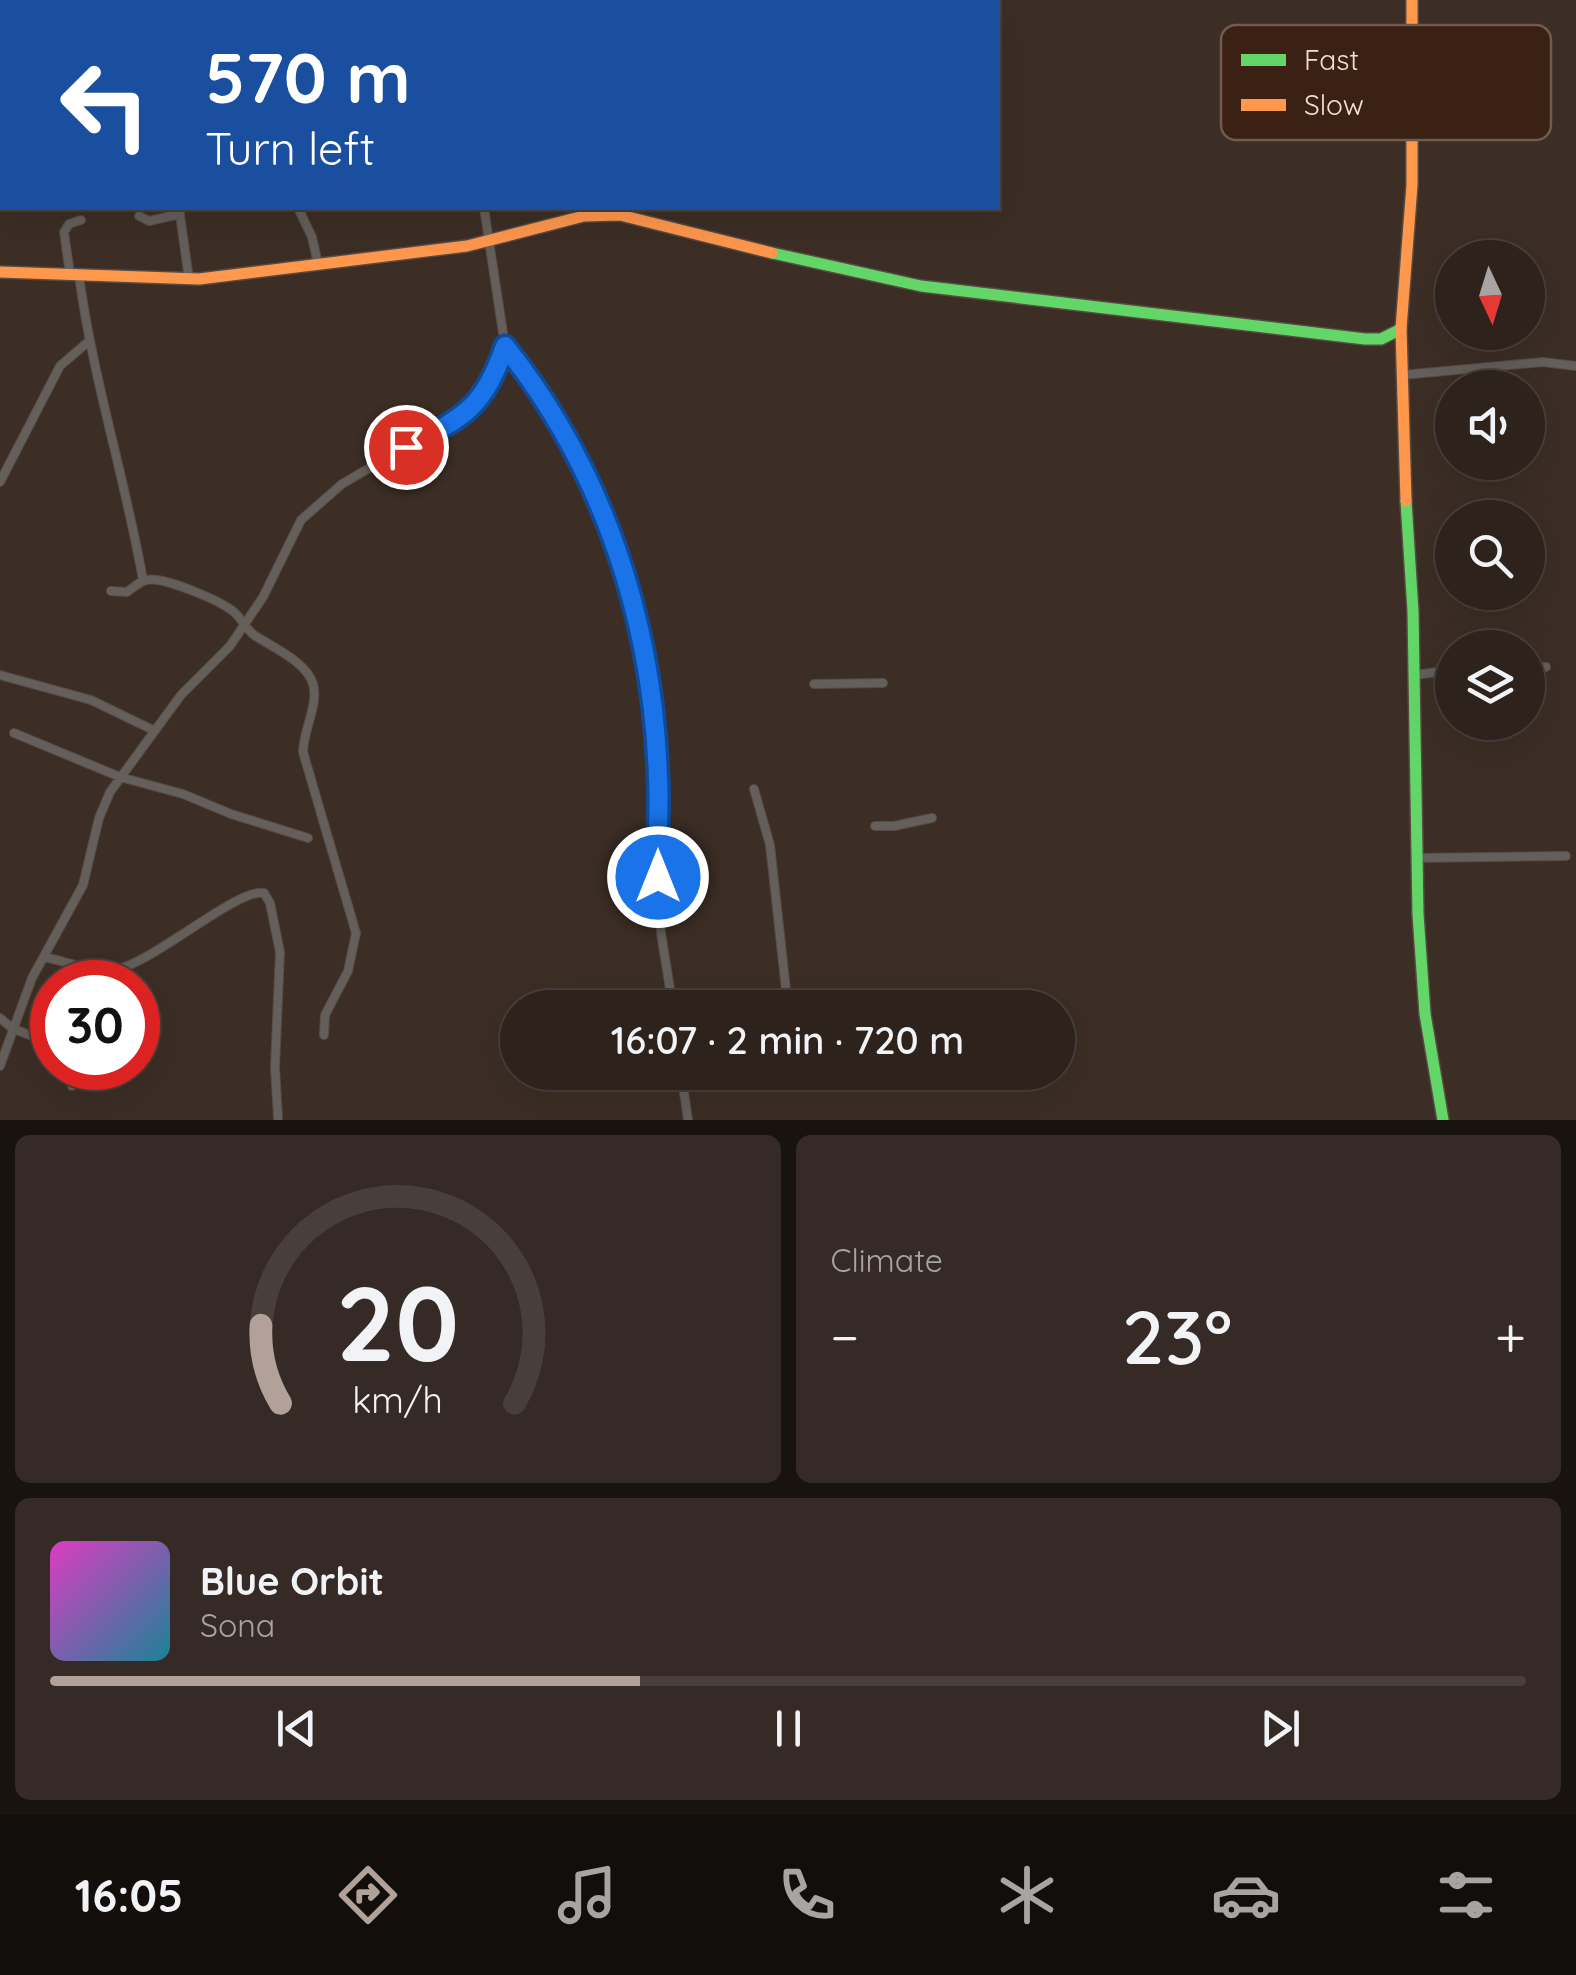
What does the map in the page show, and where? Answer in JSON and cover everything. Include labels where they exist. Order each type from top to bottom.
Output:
[{"type":"street","points":[[1412,140],[1401,330],[1417,858],[1424,1014],[1443,1120]]},
{"type":"street","points":[[299,210],[312,237],[318,264]]},
{"type":"street","points":[[0,1066],[12,1028],[44,957],[76,904],[99,818],[120,777],[153,730],[230,646],[301,520],[342,484],[477,405],[489,387],[505,346],[484,210]]},
{"type":"street","points":[[139,216],[148,221],[179,211],[190,279]]},
{"type":"street","points":[[0,272],[190,279],[467,246],[584,216],[620,215],[857,276],[920,286],[1365,339],[1380,339],[1401,330]]},
{"type":"street","points":[[81,220],[70,224],[64,232],[144,580]]},
{"type":"street","points":[[0,482],[60,366],[90,341]]},
{"type":"street","points":[[505,346],[516,354],[589,482],[630,585],[644,642],[650,693],[658,777],[656,849],[661,933],[670,990]]},
{"type":"street","points":[[1402,374],[1543,362],[1576,366]]},
{"type":"street","points":[[111,590],[128,592],[144,580],[158,579],[234,612],[244,626],[304,668],[314,686],[303,752],[356,933],[348,971],[325,1015],[324,1035]]},
{"type":"street","points":[[1414,676],[1435,673]]},
{"type":"street","points":[[0,674],[91,700],[153,730]]},
{"type":"street","points":[[814,684],[882,683]]},
{"type":"street","points":[[14,734],[120,777],[184,794],[231,814],[308,838]]},
{"type":"street","points":[[754,788],[770,846],[786,990]]},
{"type":"street","points":[[875,826],[932,818]]},
{"type":"street","points":[[1417,858],[1566,856]]},
{"type":"street","points":[[44,957],[114,970],[224,910],[244,894],[264,893],[270,902],[280,952],[275,1067],[278,1118]]},
{"type":"street","points":[[0,1018],[30,1035]]},
{"type":"street","points":[[684,1090],[688,1120]]},
{"type":"traffic: fast","points":[[772,253],[921,286],[1365,339],[1381,339],[1401,329]]},
{"type":"traffic: fast","points":[[1406,501],[1413,611],[1418,914],[1425,1014],[1443,1120]]},
{"type":"traffic: slow","points":[[1412,0],[1412,25]]},
{"type":"traffic: slow","points":[[1406,501],[1401,329],[1412,140]]},
{"type":"traffic: slow","points":[[0,272],[199,279],[467,246],[584,216],[620,215],[772,253]]},
{"type":"route","points":[[406,447],[477,405],[489,387],[505,346],[589,482],[607,519],[630,585],[644,642],[656,749],[658,877]]}]
